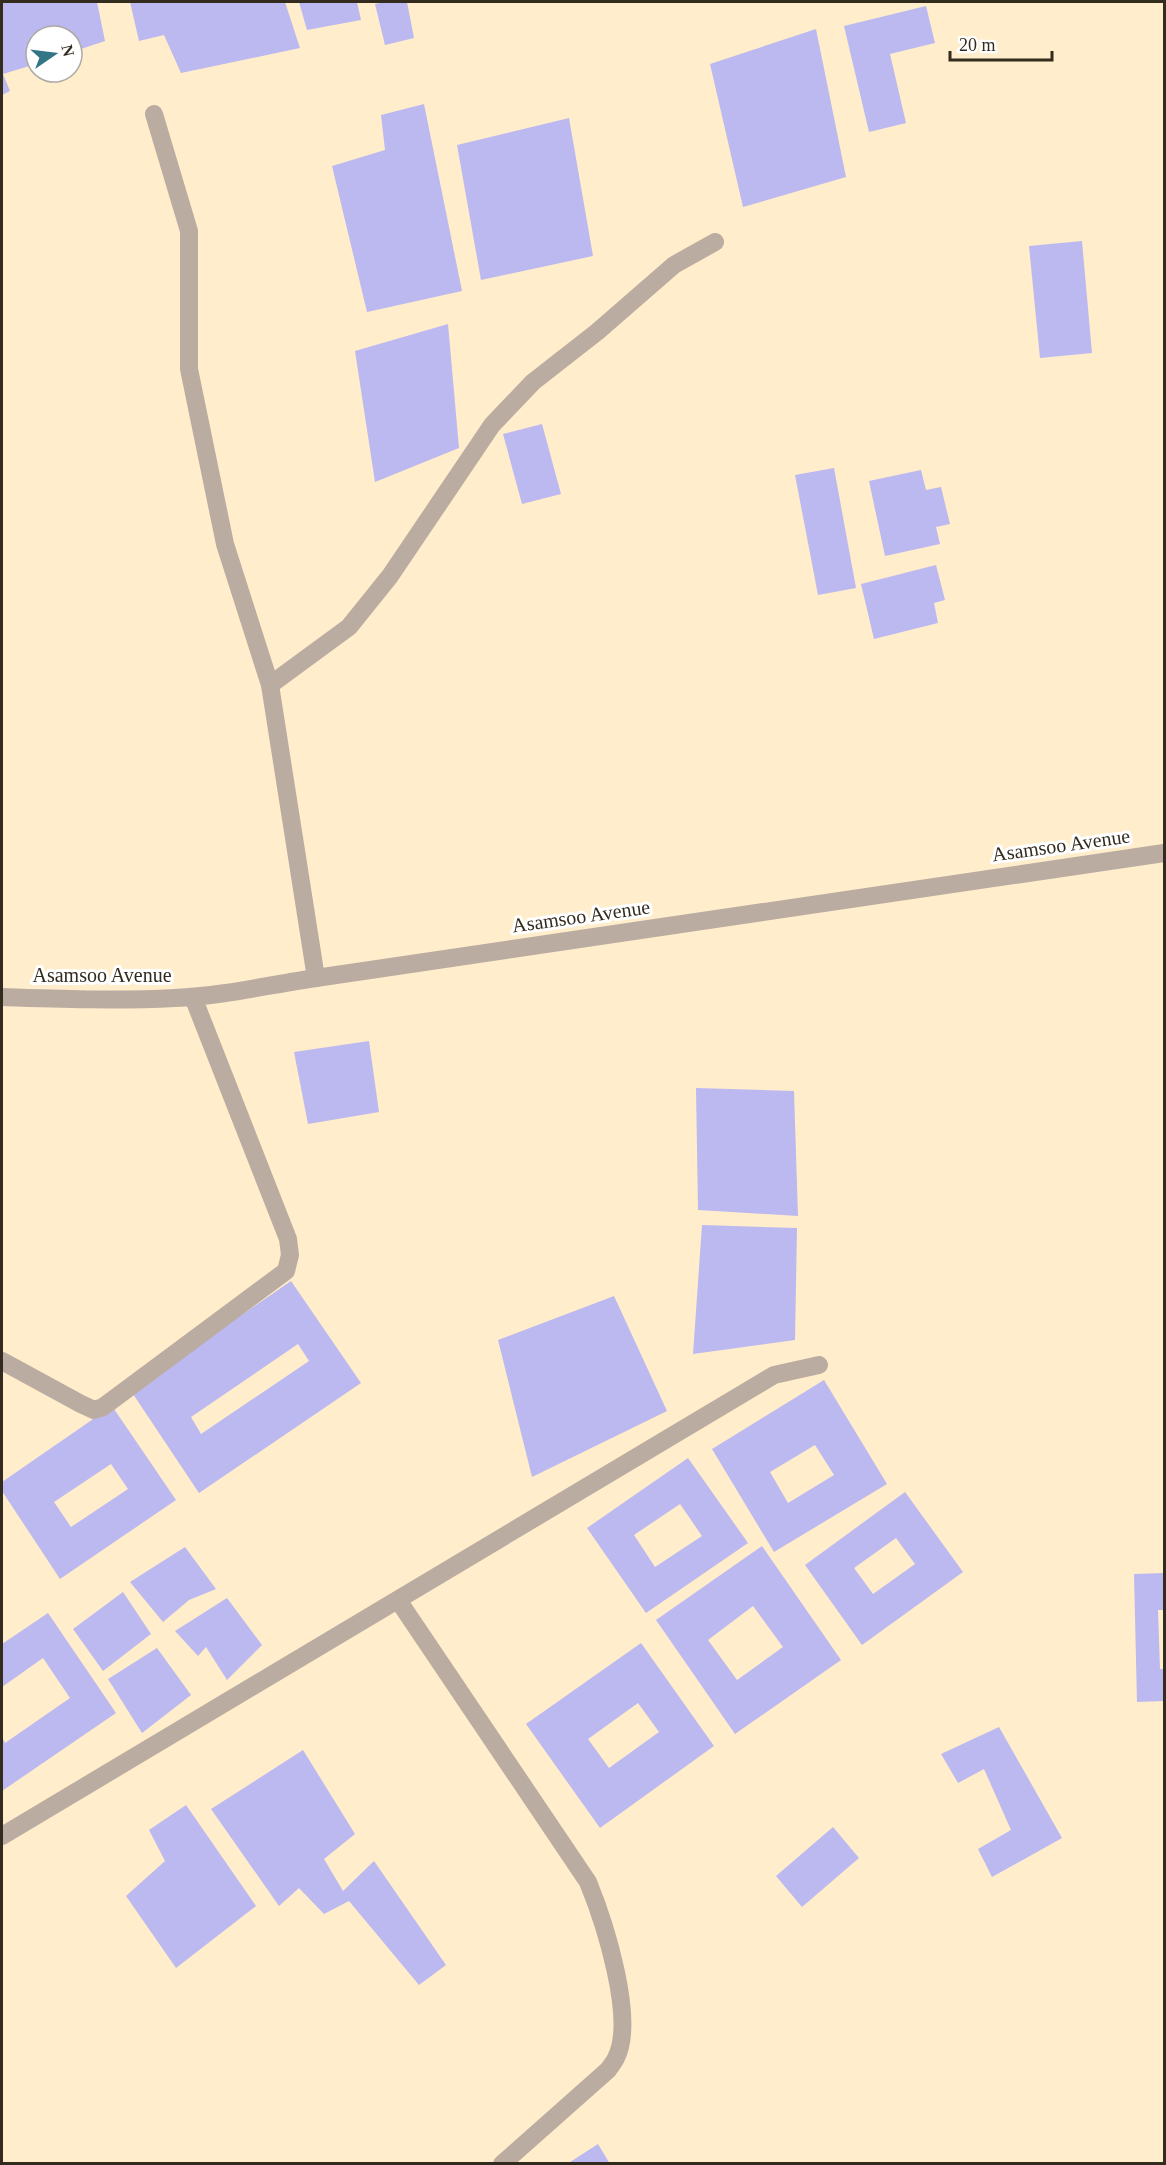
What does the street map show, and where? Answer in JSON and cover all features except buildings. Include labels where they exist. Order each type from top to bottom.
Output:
[{"type":"street","points":[[154,114],[189,231],[189,369],[225,544],[270,685],[316,978]]},
{"type":"street","points":[[270,685],[349,627],[390,576],[492,425],[533,382],[597,332],[674,265],[715,242]]},
{"type":"street","name":"Asamsoo Avenue","points":[[2,997],[115,1000],[193,997],[1164,853]]},
{"type":"street","points":[[2,1361],[94,1410],[103,1407],[286,1271],[290,1256],[288,1239],[193,997]]},
{"type":"street","points":[[2,1836],[774,1375],[819,1365]]},
{"type":"street","points":[[398,1600],[588,1882],[600,1913],[620,1988],[622,2029],[617,2057],[608,2070],[502,2163]]}]
